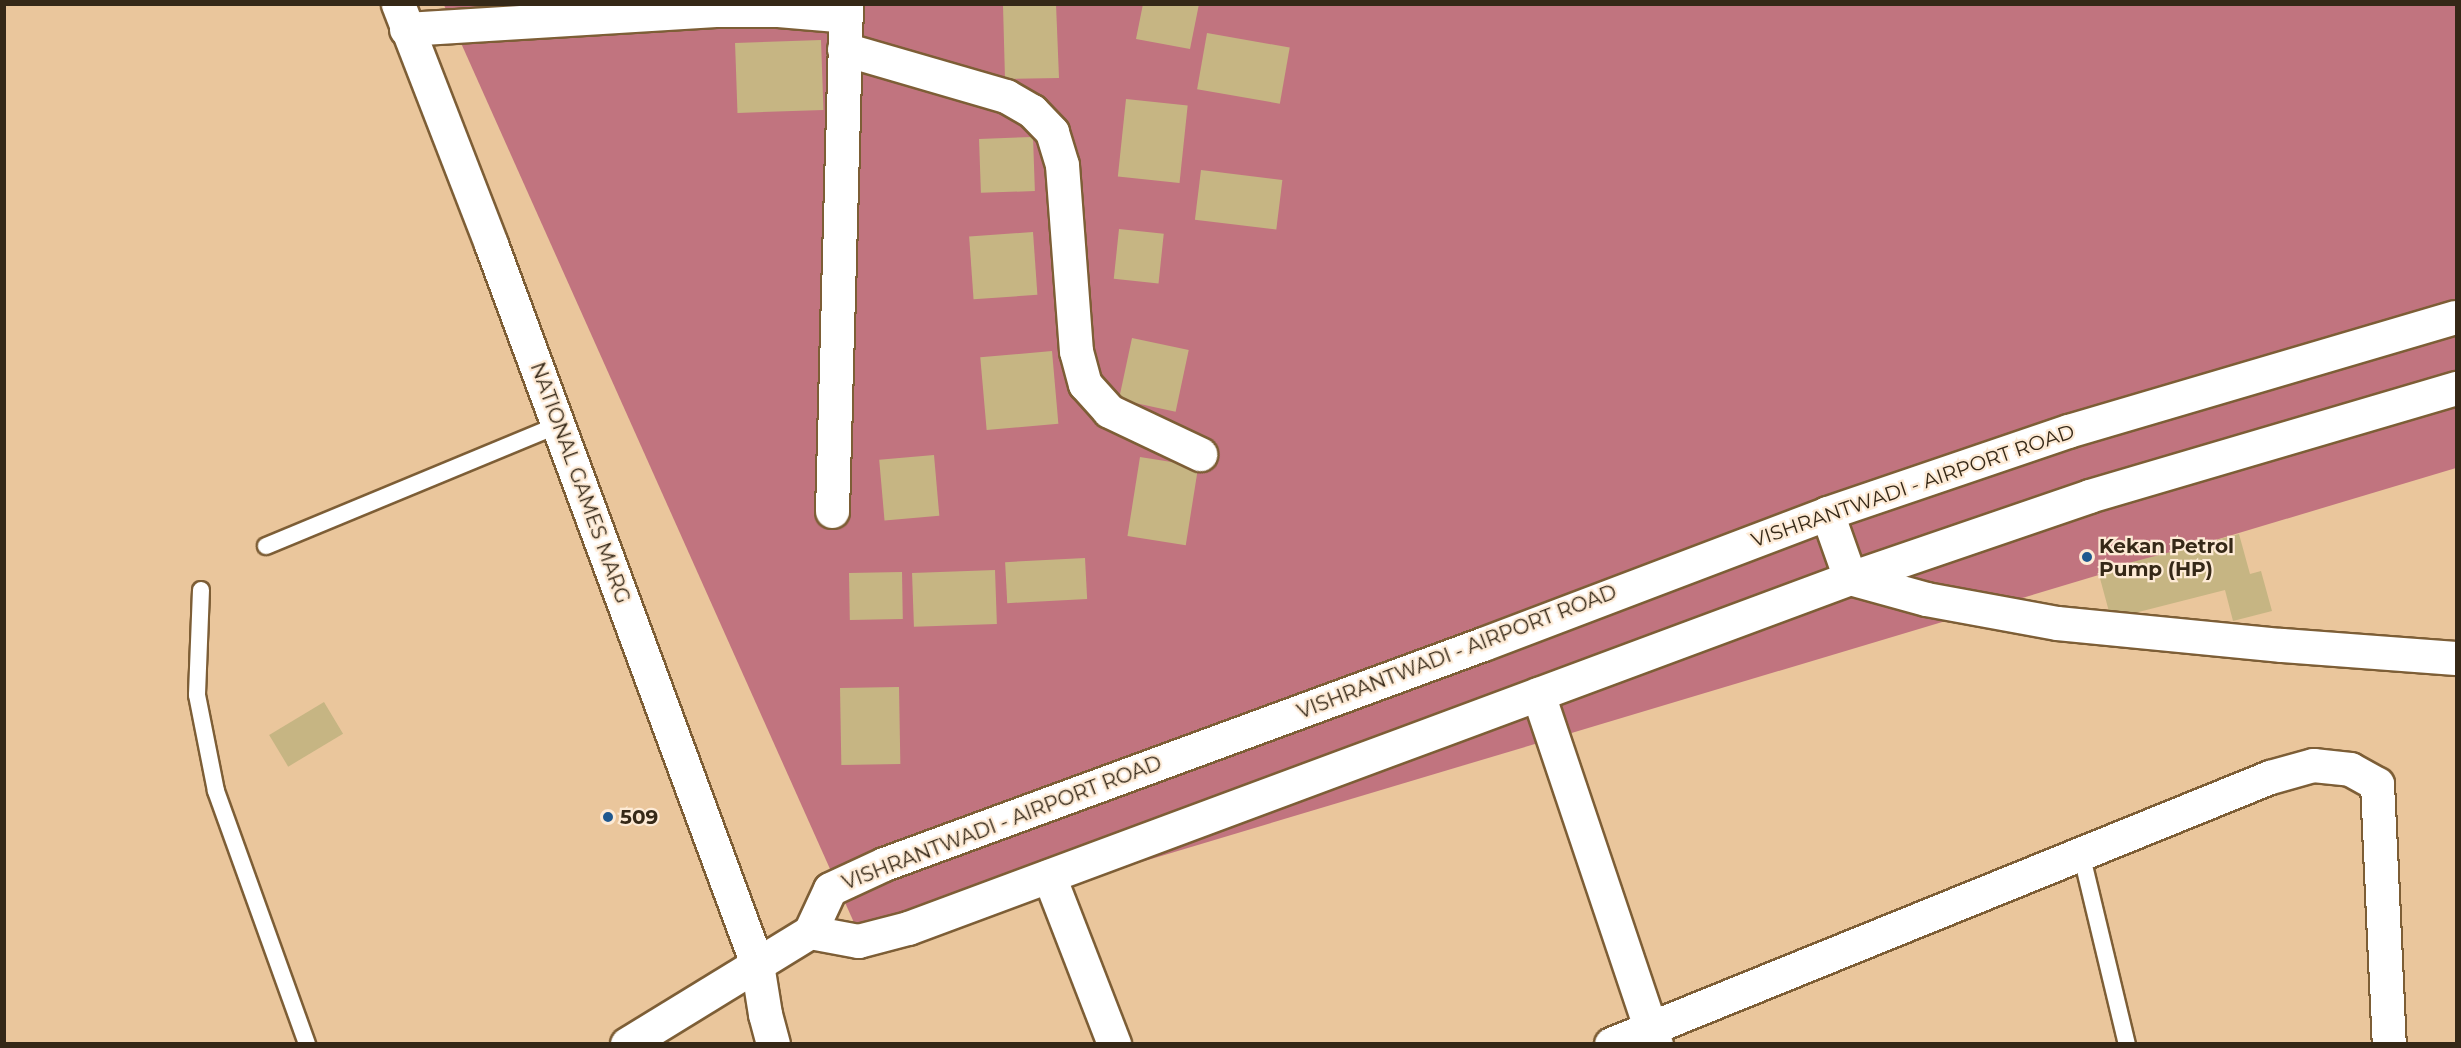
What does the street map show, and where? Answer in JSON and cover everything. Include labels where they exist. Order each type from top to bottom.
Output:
[{"type":"main road","points":[[402,17],[715,10],[846,10],[832,511]]},
{"type":"main road","name":"NATIONAL GAMES MARG","points":[[402,17],[483,224],[757,964],[765,1014],[773,1044]]},
{"type":"main road","points":[[844,49],[1006,96],[1032,111],[1052,132],[1062,165],[1076,351],[1085,384],[1109,411],[1200,454]]},
{"type":"main road","name":"VISHRANTWADI - AIRPORT ROAD","points":[[810,932],[830,889],[884,864],[1483,644],[1827,513],[2068,431],[2457,317]]},
{"type":"main road","points":[[627,1044],[810,932],[858,940],[908,928],[1850,578],[2089,496],[2457,388]]},
{"type":"main road","points":[[1827,513],[1850,578]]},
{"type":"main road","points":[[1850,578],[1926,599],[2057,623],[2282,645],[2457,658]]},
{"type":"main road","points":[[1538,694],[1654,1035]]},
{"type":"main road","points":[[1611,1044],[1654,1035],[2081,853],[2270,777],[2313,765],[2350,769],[2377,784],[2389,1044]]},
{"type":"main road","points":[[1049,876],[1114,1044]]},
{"type":"lane","points":[[266,546],[558,425]]},
{"type":"lane","points":[[201,590],[197,695],[216,791],[307,1044]]},
{"type":"lane","points":[[2081,853],[2127,1044]]},
{"type":"shaded area","points":[[444,5],[2456,5],[2456,468],[864,945]]},
{"type":"building","points":[[1056,4],[1059,78],[1005,79],[1003,5]]},
{"type":"building","points":[[1143,4],[1199,4],[1190,49],[1136,39]]},
{"type":"building","points":[[1207,33],[1290,48],[1280,104],[1197,89]]},
{"type":"building","points":[[821,40],[823,110],[737,113],[735,43]]},
{"type":"building","points":[[1126,99],[1188,105],[1180,183],[1118,177]]},
{"type":"building","points":[[1033,137],[1035,191],[981,193],[979,139]]},
{"type":"building","points":[[1201,170],[1282,180],[1276,230],[1195,220]]},
{"type":"building","points":[[1119,229],[1164,234],[1159,283],[1114,279]]},
{"type":"building","points":[[1033,232],[1037,295],[974,299],[969,236]]},
{"type":"building","points":[[1132,338],[1189,350],[1176,412],[1119,400]]},
{"type":"building","points":[[1052,351],[1058,424],[987,430],[980,357]]},
{"type":"building","points":[[934,455],[939,516],[885,521],[879,460]]},
{"type":"building","points":[[1140,457],[1198,466],[1186,545],[1127,536]]},
{"type":"building","points":[[2239,534],[2250,574],[2261,571],[2272,611],[2233,621],[2225,590],[2111,619],[2098,571]]},
{"type":"building","points":[[1085,558],[1087,599],[1007,603],[1005,562]]},
{"type":"building","points":[[995,570],[997,624],[914,627],[912,573]]},
{"type":"building","points":[[902,572],[903,619],[850,620],[849,573]]},
{"type":"building","points":[[899,687],[900,764],[841,765],[840,688]]},
{"type":"building","points":[[324,702],[343,734],[288,767],[269,735]]},
{"type":"place","name":"Kekan Petrol Pump (HP)","points":[[2087,557]]},
{"type":"place","name":"509","points":[[608,817]]}]
